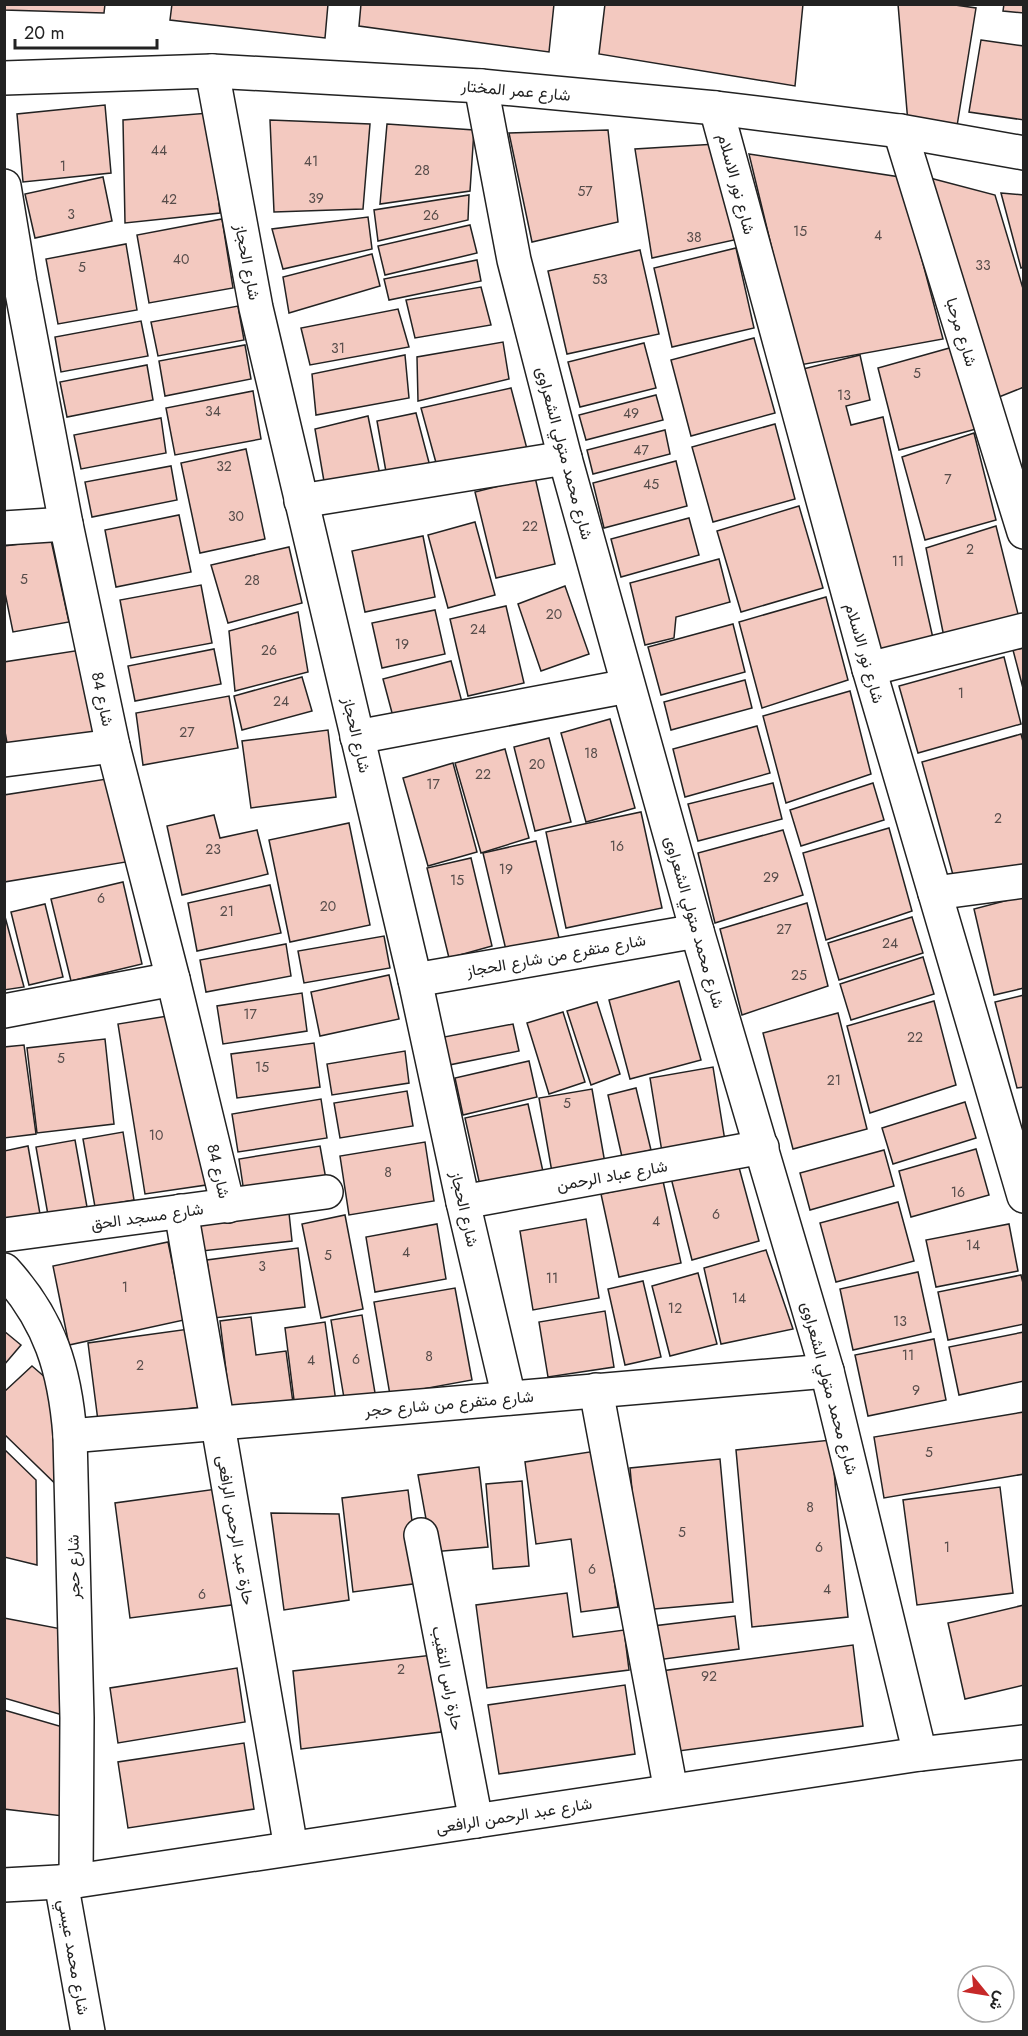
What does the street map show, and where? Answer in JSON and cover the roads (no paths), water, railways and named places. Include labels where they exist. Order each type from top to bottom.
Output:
[{"type":"street","name":"شارع عمر المختار","points":[[4,78],[212,71],[481,86],[716,108],[900,131],[1023,153]]},
{"type":"street","name":"شارع الحجاز","points":[[212,71],[256,308],[414,980],[508,1398]]},
{"type":"street","name":"شارع محمد متولي الشعراوى","points":[[481,86],[514,260],[565,458],[697,931],[827,1371],[920,1754]]},
{"type":"street","name":"شارع نور الاسلام","points":[[716,108],[869,669],[935,893],[1010,1101],[1023,1196]]},
{"type":"street","name":"شارع مرحبا","points":[[900,131],[1023,532]]},
{"type":"street","name":"شارع 84","points":[[4,186],[12,282],[113,746],[228,1206]]},
{"type":"street","points":[[301,501],[565,458]]},
{"type":"street","points":[[4,528],[66,524]]},
{"type":"street","points":[[869,669],[1023,630]]},
{"type":"street","points":[[357,737],[628,686]]},
{"type":"street","points":[[4,760],[113,746]]},
{"type":"street","points":[[935,893],[1023,881]]},
{"type":"street","name":"شارع متفرع من شارع الحجاز","points":[[414,980],[697,931]]},
{"type":"street","points":[[4,1011],[173,979]]},
{"type":"street","name":"شارع عباد الرحمن","points":[[463,1202],[762,1147]]},
{"type":"street","name":"شارع مسجد الحق","points":[[4,1235],[326,1192]]},
{"type":"street","name":"حارة عبد الرحمن الرافعى","points":[[182,1211],[291,1848]]},
{"type":"street","name":"شارع حجر","points":[[4,1270],[18,1284],[36,1311],[51,1341],[62,1371],[68,1404],[77,1718],[69,1881]]},
{"type":"street","name":"شارع متفرع من شارع حجر","points":[[70,1436],[827,1371]]},
{"type":"street","points":[[596,1390],[671,1791]]},
{"type":"street","name":"حارة راس النقيب","points":[[421,1535],[476,1821]]},
{"type":"street","name":"شارع عبد الرحمن الرافعى","points":[[4,1885],[69,1881],[920,1754],[1023,1742]]},
{"type":"street","name":"شارع محمد عيسي","points":[[69,1881],[88,2031]]}]
